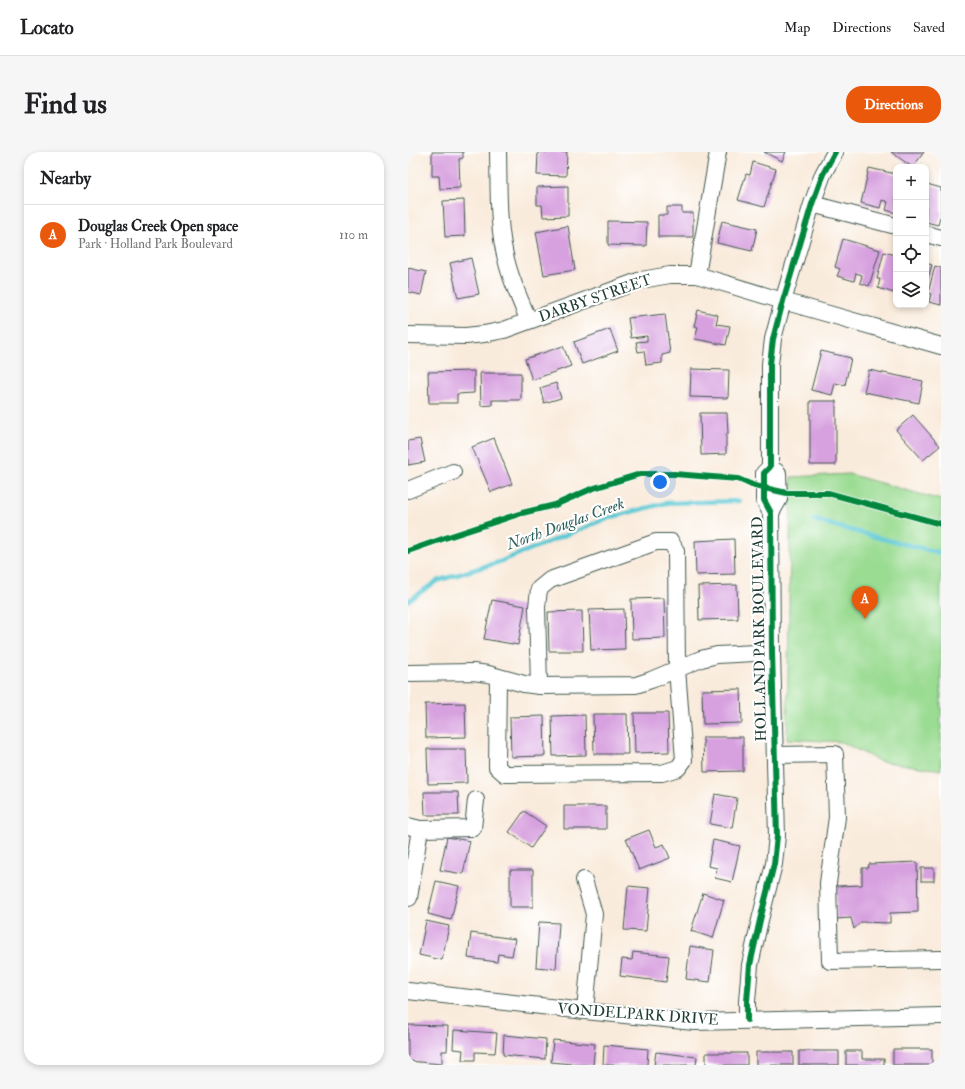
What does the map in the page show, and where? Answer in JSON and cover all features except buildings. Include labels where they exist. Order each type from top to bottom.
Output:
[{"type":"street","points":[[498,152],[500,219],[507,264],[529,321]]},
{"type":"street","points":[[696,275],[718,152]]},
{"type":"street","name":"HOLLAND PARK BOULEVARD","points":[[747,1020],[750,965],[774,864],[777,836],[772,652],[771,513],[764,500],[764,473],[770,467],[770,364],[773,339],[812,204],[823,174],[835,152]]},
{"type":"street","points":[[812,204],[893,225]]},
{"type":"street","points":[[929,235],[941,238]]},
{"type":"street","name":"DARBY STREET","points":[[408,335],[466,336],[504,330],[640,280],[670,274],[696,275],[941,346]]},
{"type":"street","points":[[408,490],[453,472]]},
{"type":"street","points":[[498,677],[497,767],[505,774],[662,773],[678,768],[684,760],[677,670],[676,551],[671,542],[656,542],[550,580],[540,588],[537,607],[539,686]]},
{"type":"street","points":[[408,673],[473,672],[539,686],[636,685],[677,670],[701,659],[717,655],[772,652]]},
{"type":"street","points":[[775,755],[835,754],[837,817],[828,883],[830,961],[941,959]]},
{"type":"street","points":[[408,901],[414,827],[473,828],[476,800]]},
{"type":"street","points":[[584,880],[594,914],[585,1012]]},
{"type":"street","name":"VONDELPARK DRIVE","points":[[408,991],[585,1012],[694,1022],[941,1016]]},
{"type":"green space","points":[[849,474],[941,500],[941,770],[879,761],[842,742],[787,739],[791,477]]},
{"type":"waterway","name":"North Douglas Creek","points":[[408,601],[437,581],[499,562],[608,518],[666,503],[739,501]]},
{"type":"waterway","name":"North Douglas Creek","points":[[814,520],[941,553]]},
{"type":"cycle path","points":[[747,1020],[750,965],[774,864],[777,836],[772,652],[771,513],[764,500],[764,473],[770,467],[770,364],[773,339],[812,204],[823,174],[835,152]]},
{"type":"cycle path","points":[[408,551],[522,513],[555,505],[591,489],[640,474],[674,474],[738,479],[755,486],[787,493],[828,493],[941,524]]},
{"type":"place","name":"Douglas Creek Open space","points":[[865,619]]}]
